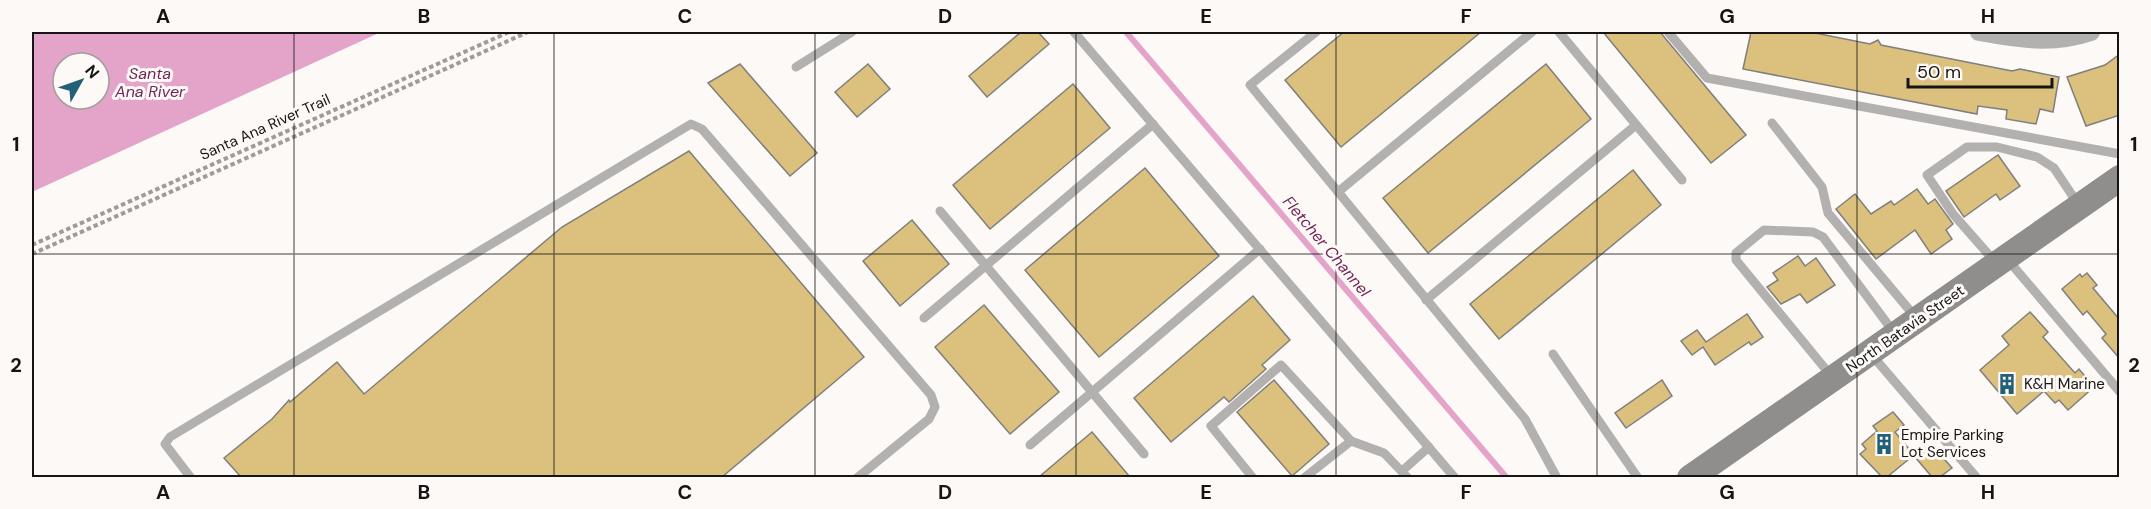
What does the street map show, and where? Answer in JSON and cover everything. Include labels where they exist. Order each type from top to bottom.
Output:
[{"type":"main road","name":"North Batavia Street","points":[[1690,477],[1871,354],[2120,178]]},
{"type":"street","points":[[1979,32],[2027,41],[2056,40],[2091,32]]},
{"type":"lane","points":[[796,67],[852,32]]},
{"type":"lane","points":[[1074,32],[1455,477]]},
{"type":"lane","points":[[1316,32],[1250,85],[1525,419],[1557,477]]},
{"type":"lane","points":[[1338,192],[1532,32]]},
{"type":"lane","points":[[1559,32],[1682,180]]},
{"type":"lane","points":[[1668,32],[1707,78],[2120,154]]},
{"type":"lane","points":[[1772,123],[1822,187],[1828,213],[1918,321]]},
{"type":"lane","points":[[191,477],[165,444],[170,437],[691,124],[702,129],[931,395],[935,407],[929,419],[857,477]]},
{"type":"lane","points":[[924,318],[1153,124]]},
{"type":"lane","points":[[1426,300],[1636,125]]},
{"type":"lane","points":[[2080,206],[2054,168],[2037,157],[1996,147],[1967,147],[1927,175],[1953,214],[2002,261],[2120,392]]},
{"type":"lane","points":[[940,211],[1144,454]]},
{"type":"lane","points":[[1834,379],[1736,260],[1736,254],[1764,230],[1813,232],[1823,237],[1896,336]]},
{"type":"lane","points":[[1030,445],[1260,249]]},
{"type":"lane","points":[[1553,354],[1638,477]]},
{"type":"lane","points":[[1871,354],[1977,477]]},
{"type":"lane","points":[[1253,477],[1211,426],[1281,365],[1351,441],[1384,453],[1405,474],[1429,447]]},
{"type":"lane","points":[[1304,477],[1351,441]]},
{"type":"path","name":"Santa Ana River Trail","points":[[32,245],[509,32]]},
{"type":"path","points":[[32,254],[528,32]]},
{"type":"water","name":"Santa Ana River","points":[[32,32],[381,32],[32,192]]},
{"type":"building","points":[[1021,32],[1038,32],[1049,44],[987,97],[969,76]]},
{"type":"building","points":[[1344,32],[1481,32],[1341,147],[1285,80]]},
{"type":"building","points":[[1603,32],[1660,32],[1746,135],[1711,163]]},
{"type":"building","points":[[1751,32],[1810,32],[1870,44],[1878,40],[1881,45],[2012,71],[2020,69],[2059,77],[2053,112],[2040,109],[2036,124],[2006,119],[2007,110],[1978,106],[1977,114],[1743,69]]},
{"type":"building","points":[[2120,54],[2120,115],[2086,126],[2067,77],[2105,65]]},
{"type":"building","points":[[740,64],[817,153],[790,176],[708,83]]},
{"type":"building","points":[[868,64],[890,89],[857,117],[835,92]]},
{"type":"building","points":[[1546,64],[1591,119],[1428,253],[1383,198]]},
{"type":"building","points":[[1073,84],[1110,128],[990,229],[953,185]]},
{"type":"building","points":[[689,151],[864,357],[722,477],[241,477],[224,458],[272,419],[289,400],[290,402],[337,362],[364,394],[562,227]]},
{"type":"building","points":[[1998,155],[2020,186],[2000,200],[1996,194],[1964,217],[1946,191]]},
{"type":"building","points":[[1145,168],[1219,256],[1099,357],[1025,270]]},
{"type":"building","points":[[1633,170],[1661,205],[1499,339],[1470,304]]},
{"type":"building","points":[[1917,189],[1928,204],[1935,199],[1953,224],[1946,230],[1952,239],[1931,254],[1915,230],[1876,259],[1836,209],[1855,194],[1871,214],[1891,201],[1894,205]]},
{"type":"building","points":[[912,220],[949,264],[900,306],[863,261]]},
{"type":"building","points":[[1798,256],[1805,266],[1816,258],[1835,285],[1807,303],[1800,294],[1781,304],[1767,287],[1778,280],[1773,273]]},
{"type":"building","points":[[2087,273],[2097,285],[2093,288],[2120,320],[2120,359],[2102,338],[2106,334],[2087,311],[2083,315],[2062,289],[2080,274],[2082,277]]},
{"type":"building","points":[[1253,296],[1290,340],[1262,365],[1266,369],[1229,402],[1224,397],[1171,442],[1134,398]]},
{"type":"building","points":[[984,305],[1059,392],[1010,434],[935,347]]},
{"type":"building","points":[[2030,312],[2048,332],[2043,337],[2075,373],[2079,369],[2094,387],[2068,410],[2059,400],[2055,403],[2044,391],[2017,414],[1980,370],[2009,345],[2002,336]]},
{"type":"building","points":[[1747,314],[1763,337],[1751,345],[1749,342],[1715,365],[1703,347],[1692,355],[1681,341],[1697,330],[1706,342]]},
{"type":"building","points":[[1274,380],[1329,444],[1292,476],[1237,412]]},
{"type":"building","points":[[1662,380],[1672,396],[1626,428],[1615,413]]},
{"type":"building","name":"Empire Parking Lot Services","points":[[1893,412],[1904,425],[1895,432],[1914,455],[1887,477],[1882,477],[1860,454],[1866,449],[1862,444],[1877,431],[1873,426]]},
{"type":"building","points":[[1092,432],[1130,477],[1039,477]]},
{"type":"building","points":[[1931,444],[1952,468],[1940,477],[1932,477],[1915,457]]},
{"type":"waterway","name":"Fletcher Channel","points":[[1126,32],[1507,478]]},
{"type":"place","name":"K&H Marine","points":[[2007,384]]},
{"type":"place","name":"Empire Parking Lot Services","points":[[1884,444]]}]
